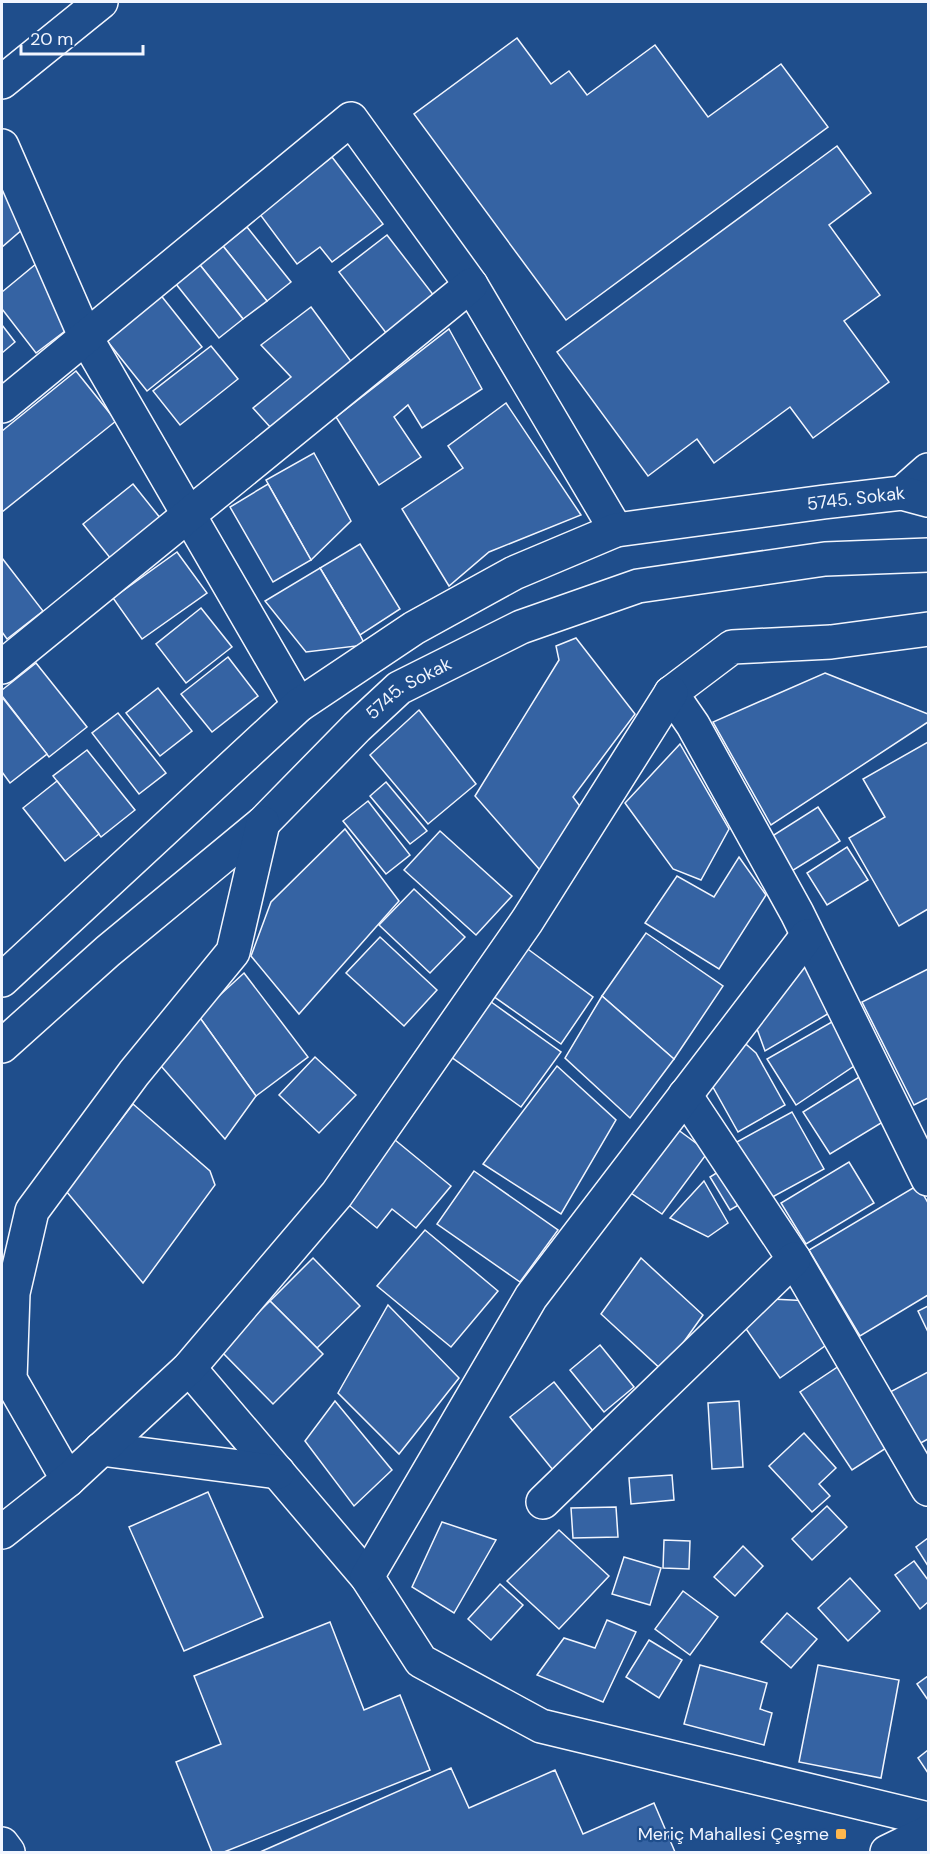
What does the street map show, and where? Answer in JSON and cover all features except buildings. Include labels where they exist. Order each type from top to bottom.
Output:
[{"type":"street","points":[[2,82],[101,2]]},
{"type":"street","points":[[2,406],[351,119],[471,285],[616,530]]},
{"type":"street","points":[[2,146],[85,336],[299,705]]},
{"type":"street","points":[[2,667],[471,285]]},
{"type":"street","points":[[915,496],[928,470]]},
{"type":"street","name":"5745. Sokak","points":[[2,980],[299,705],[414,628],[504,579],[616,530],[824,502],[915,496]]},
{"type":"street","name":"5745. Sokak","points":[[2,1046],[108,951],[263,823],[357,727],[399,688],[521,627],[638,586],[825,559],[928,555]]},
{"type":"street","points":[[2,1532],[68,1480],[189,1368],[337,1194],[527,921],[671,693],[732,647],[831,642],[928,629]]},
{"type":"street","points":[[671,693],[693,725],[807,936],[918,1131],[928,1179]]},
{"type":"street","points":[[68,1480],[10,1379],[13,1293],[32,1211],[134,1073],[232,952],[263,823]]},
{"type":"street","points":[[367,1577],[531,1297],[807,936]]},
{"type":"street","points":[[685,1095],[794,1259],[928,1489]]},
{"type":"street","points":[[2,1224],[32,1211]]},
{"type":"street","points":[[543,1502],[794,1259]]},
{"type":"street","points":[[189,1368],[367,1577],[422,1661],[541,1726],[928,1819]]},
{"type":"street","points":[[101,1449],[278,1472]]},
{"type":"street","points":[[887,1852],[928,1832]]},
{"type":"street","points":[[2,1844],[8,1852]]},
{"type":"place","name":"Meriç Mahallesi Çeşme","points":[[841,1834]]}]
